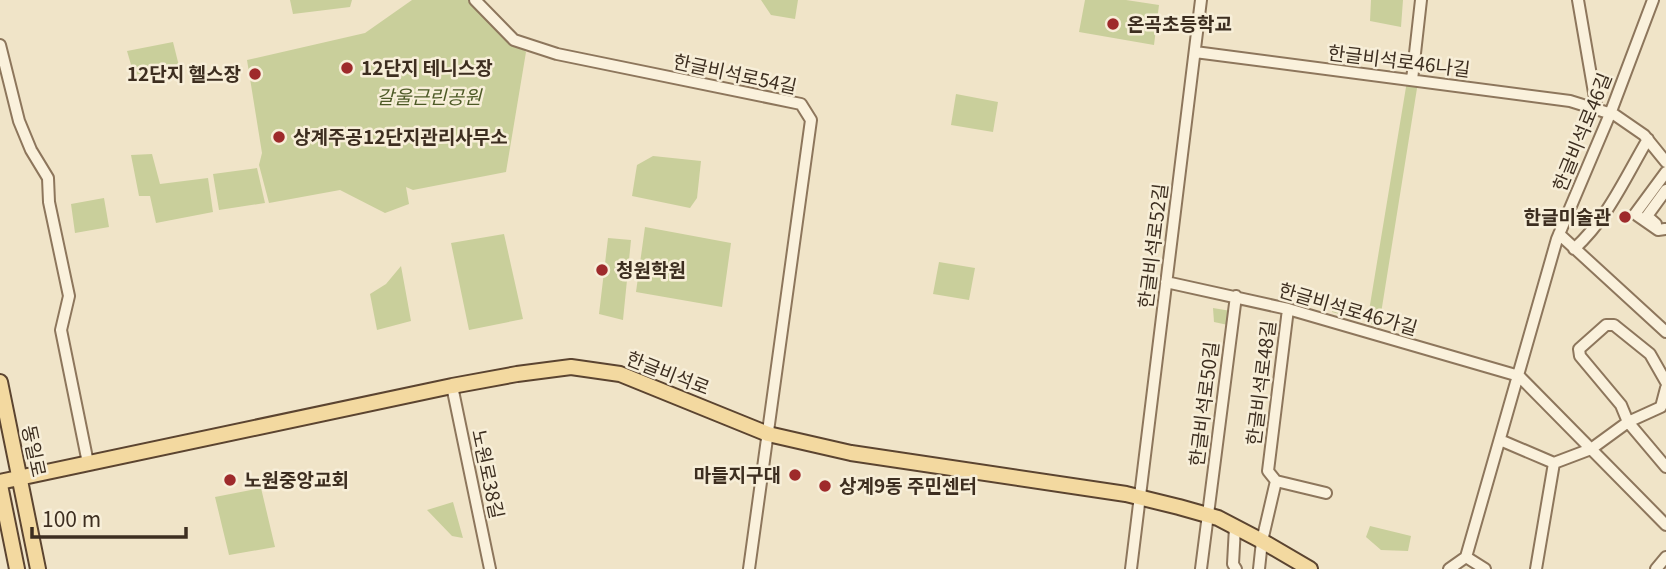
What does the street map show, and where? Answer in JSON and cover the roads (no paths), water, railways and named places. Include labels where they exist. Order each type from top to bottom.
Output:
[{"type":"main road","name":"한글비석로","points":[[0,484],[452,386],[553,369],[594,369],[620,374],[653,386],[768,434],[851,453],[1140,497],[1208,516],[1236,527],[1310,569]]},
{"type":"main road","name":"동일로","points":[[0,382],[38,569]]},
{"type":"main road","name":"동일로","points":[[0,484],[17,569]]},
{"type":"street","name":"한글비석로54길","points":[[475,0],[514,40],[557,54],[800,104],[811,120],[749,569]]},
{"type":"street","name":"한글비석로52길","points":[[1131,569],[1201,0]]},
{"type":"street","points":[[1412,80],[1422,0]]},
{"type":"street","points":[[1578,0],[1597,110]]},
{"type":"street","name":"한글비석로46길","points":[[1466,557],[1559,234],[1610,114],[1653,0]]},
{"type":"street","points":[[0,45],[19,121],[31,150],[48,178],[49,202],[69,296],[61,330],[88,463]]},
{"type":"street","name":"한글비석로46나길","points":[[1195,52],[1570,101],[1610,114],[1648,139],[1666,162]]},
{"type":"street","points":[[1574,249],[1600,222],[1648,139]]},
{"type":"street","points":[[1665,229],[1658,230],[1634,214],[1666,173]]},
{"type":"street","points":[[1665,229],[1651,222],[1647,216],[1666,190]]},
{"type":"street","points":[[1559,234],[1666,332]]},
{"type":"street","name":"한글비석로46가길","points":[[1166,282],[1288,309],[1519,376]]},
{"type":"street","name":"한글비석로50길","points":[[1201,569],[1236,296]]},
{"type":"street","name":"한글비석로48길","points":[[1259,569],[1262,541],[1276,481],[1268,471],[1288,309]]},
{"type":"street","points":[[1666,382],[1650,354],[1614,325],[1606,325],[1600,329],[1579,349],[1580,356],[1621,405],[1628,422],[1666,467]]},
{"type":"street","points":[[1519,376],[1666,526]]},
{"type":"street","name":"노원로38길","points":[[452,386],[490,569]]},
{"type":"street","points":[[1500,440],[1554,463],[1591,449],[1628,422],[1663,407],[1666,388]]},
{"type":"street","points":[[1536,569],[1554,463]]},
{"type":"street","points":[[1276,481],[1326,493]]},
{"type":"street","points":[[1236,527],[1233,564],[1236,569]]},
{"type":"street","points":[[1449,569],[1466,557],[1485,569]]},
{"type":"street","points":[[1656,569],[1666,557]]},
{"type":"place","name":"온곡초등학교","points":[[1113,24]]},
{"type":"place","name":"12단지 테니스장","points":[[347,68]]},
{"type":"place","name":"12단지 헬스장","points":[[255,74]]},
{"type":"place","name":"상계주공12단지관리사무소","points":[[279,137]]},
{"type":"place","name":"한글미술관","points":[[1625,217]]},
{"type":"place","name":"청원학원","points":[[602,270]]},
{"type":"place","name":"마들지구대","points":[[795,475]]},
{"type":"place","name":"노원중앙교회","points":[[230,480]]},
{"type":"place","name":"상계9동 주민센터","points":[[825,486]]},
{"type":"park label","name":"갈울근린공원","points":[[429,97]]}]
